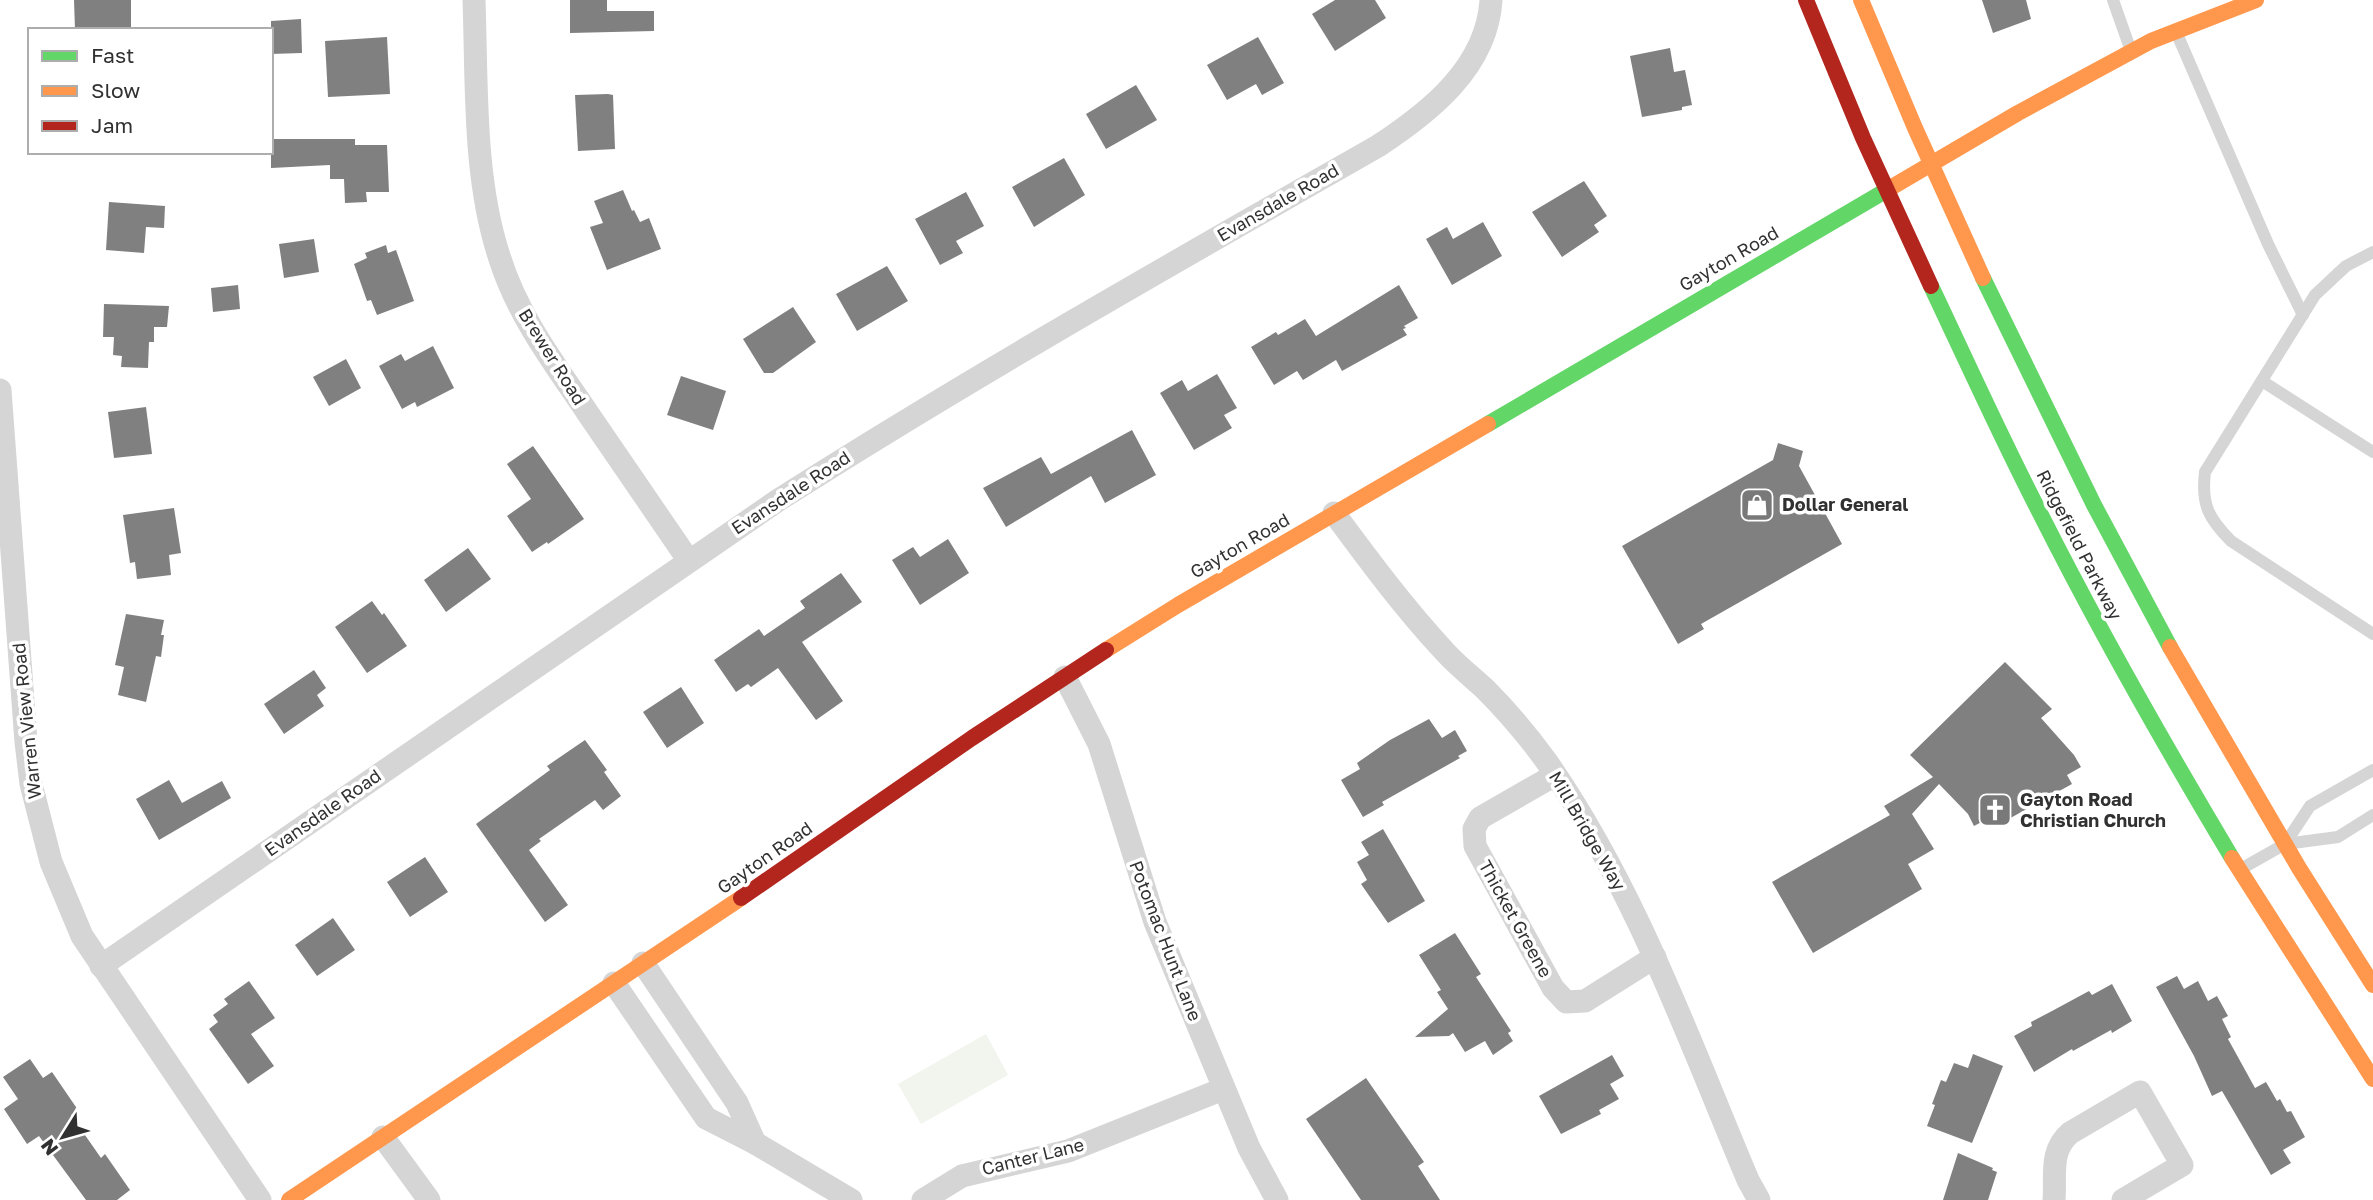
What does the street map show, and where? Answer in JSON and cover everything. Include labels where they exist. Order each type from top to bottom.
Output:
[{"type":"main road","name":"Ridgefield Parkway","points":[[1806,0],[1885,190],[2040,514],[2150,718],[2239,871],[2373,1079]]},
{"type":"main road","name":"Ridgefield Parkway","points":[[1861,0],[1930,165],[2075,467],[2166,639],[2284,844],[2373,985]]},
{"type":"main road","name":"Gayton Road","points":[[289,1200],[614,983],[972,738],[1178,605],[2018,113],[2131,52],[2256,0]]},
{"type":"street","name":"Brewer Road","points":[[474,0],[483,179],[499,257],[512,292],[538,340],[689,561]]},
{"type":"street","name":"Evansdale Road","points":[[101,966],[777,501],[900,423],[1074,319],[1378,146],[1415,122],[1446,94],[1460,77],[1484,36],[1491,0]]},
{"type":"street","name":"Warren View Road","points":[[0,390],[20,683],[31,784],[51,862],[82,936],[260,1200]]},
{"type":"street","name":"Mill Bridge Way","points":[[1334,513],[1413,618],[1515,722],[1555,775],[1586,825],[1655,957],[1682,1016],[1748,1180],[1759,1200]]},
{"type":"street","name":"Potomac Hunt Lane","points":[[1065,677],[1099,744],[1155,922],[1223,1089],[1249,1148],[1277,1200]]},
{"type":"street","name":"Thicket Greene","points":[[1555,775],[1480,818],[1474,829],[1475,846],[1553,988],[1566,1002],[1585,1001],[1655,957]]},
{"type":"street","points":[[643,963],[737,1103],[755,1143]]},
{"type":"street","points":[[614,983],[706,1118],[755,1143],[851,1200]]},
{"type":"street","name":"Canter Lane","points":[[923,1200],[962,1176],[1068,1152],[1223,1089]]},
{"type":"street","points":[[2054,1200],[2059,1142],[2140,1092],[2182,1166],[2123,1200]]},
{"type":"street","points":[[383,1137],[429,1200]]},
{"type":"lane","points":[[2113,0],[2131,52]]},
{"type":"lane","points":[[2175,32],[2268,244],[2303,315]]},
{"type":"lane","points":[[2373,252],[2346,266],[2315,295],[2206,472],[2203,494],[2213,523],[2231,541],[2373,634]]},
{"type":"lane","points":[[2262,382],[2373,452]]},
{"type":"lane","points":[[2284,844],[2310,806],[2373,770]]},
{"type":"lane","points":[[2239,871],[2284,844],[2339,837],[2373,815]]},
{"type":"shaded area","points":[[986,1034],[1008,1075],[921,1124],[898,1084]]},
{"type":"building","points":[[74,0],[131,0],[131,28],[75,28]]},
{"type":"building","points":[[570,0],[607,0],[607,11],[654,11],[654,31],[570,33]]},
{"type":"building","points":[[1335,0],[1375,0],[1386,18],[1335,51],[1312,14]]},
{"type":"building","points":[[1982,0],[2026,0],[2031,19],[1993,33]]},
{"type":"building","points":[[301,19],[302,53],[273,54],[271,21]]},
{"type":"building","points":[[387,37],[390,94],[328,97],[325,41]]},
{"type":"building","points":[[1258,37],[1284,83],[1262,95],[1256,84],[1227,100],[1207,65]]},
{"type":"building","points":[[1670,48],[1674,72],[1685,70],[1692,105],[1682,107],[1682,110],[1642,117],[1630,56]]},
{"type":"building","points":[[1136,85],[1157,120],[1106,149],[1086,114]]},
{"type":"building","points":[[575,95],[613,95],[615,149],[578,151]]},
{"type":"building","points":[[273,139],[355,139],[355,145],[387,145],[389,192],[366,192],[367,202],[345,203],[344,179],[330,179],[330,165],[271,168]]},
{"type":"building","points":[[1064,158],[1085,195],[1034,227],[1012,187]]},
{"type":"building","points":[[1584,181],[1607,216],[1594,225],[1599,232],[1562,257],[1532,212]]},
{"type":"building","points":[[623,190],[640,222],[649,218],[661,249],[607,270],[590,227],[603,223],[594,201]]},
{"type":"building","points":[[966,192],[984,226],[956,241],[963,253],[940,265],[915,219]]},
{"type":"building","points":[[109,202],[165,206],[164,228],[146,227],[144,253],[106,250]]},
{"type":"building","points":[[1483,222],[1502,256],[1452,285],[1426,239],[1447,227],[1453,239]]},
{"type":"building","points":[[314,239],[319,272],[284,278],[279,244]]},
{"type":"building","points":[[386,245],[388,253],[396,250],[414,301],[377,315],[371,300],[367,301],[354,264],[367,258],[365,253]]},
{"type":"building","points":[[887,266],[908,301],[857,331],[836,294]]},
{"type":"building","points":[[238,285],[240,309],[213,312],[211,288]]},
{"type":"building","points":[[1399,285],[1418,318],[1404,326],[1407,335],[1342,371],[1336,360],[1303,380],[1297,371],[1274,385],[1251,347],[1305,319],[1316,336]]},
{"type":"building","points":[[104,304],[169,306],[167,327],[154,327],[154,342],[149,342],[148,368],[121,367],[122,356],[113,355],[114,337],[103,337]]},
{"type":"building","points":[[793,307],[816,342],[773,373],[764,373],[743,339]]},
{"type":"building","points":[[433,346],[454,388],[417,407],[415,402],[402,409],[379,366],[401,354],[405,361]]},
{"type":"building","points":[[346,359],[361,388],[329,406],[313,377]]},
{"type":"building","points":[[1217,374],[1237,408],[1224,415],[1232,428],[1194,450],[1160,393],[1182,380],[1188,391]]},
{"type":"building","points":[[681,376],[726,391],[713,430],[667,415]]},
{"type":"building","points":[[146,407],[152,454],[114,458],[108,412]]},
{"type":"building","points":[[1132,430],[1156,475],[1105,503],[1091,476],[1006,527],[983,488],[1041,457],[1051,474]]},
{"type":"building","name":"Dollar General","points":[[1778,443],[1803,451],[1799,466],[1842,544],[1701,624],[1704,629],[1678,644],[1622,546],[1773,460]]},
{"type":"building","points":[[533,446],[584,519],[532,552],[507,516],[531,499],[507,464]]},
{"type":"building","points":[[174,508],[181,553],[169,555],[171,575],[137,579],[135,562],[130,563],[123,515]]},
{"type":"building","points":[[948,539],[969,573],[920,605],[892,560],[913,547],[920,557]]},
{"type":"building","points":[[468,548],[491,579],[446,612],[424,580]]},
{"type":"building","points":[[841,573],[862,602],[802,642],[843,701],[816,720],[778,668],[751,687],[748,684],[736,692],[714,660],[759,629],[764,636],[805,608],[800,601]]},
{"type":"building","points":[[372,601],[382,615],[384,613],[407,646],[367,673],[335,627]]},
{"type":"building","points":[[126,614],[164,620],[161,657],[156,656],[146,702],[118,695],[124,667],[115,665]]},
{"type":"building","name":"Gayton Road Christian Church","points":[[2005,662],[2052,709],[2041,718],[2074,755],[2081,767],[2067,775],[2072,784],[1996,826],[1993,816],[1974,826],[1968,814],[1939,784],[1912,814],[1934,849],[1908,864],[1922,889],[1813,953],[1772,882],[1890,815],[1884,806],[1933,777],[1910,755]]},
{"type":"building","points":[[314,670],[326,688],[317,695],[324,706],[284,734],[264,704]]},
{"type":"building","points":[[681,687],[704,723],[667,748],[643,712]]},
{"type":"building","points":[[1429,719],[1442,738],[1455,730],[1467,751],[1458,756],[1460,758],[1382,802],[1384,805],[1363,817],[1341,780],[1360,769],[1357,763],[1390,740]]},
{"type":"building","points":[[585,740],[607,770],[604,772],[621,796],[603,810],[595,800],[539,839],[541,841],[529,850],[568,905],[545,922],[476,824],[550,770],[547,766]]},
{"type":"building","points":[[169,780],[182,803],[222,781],[231,798],[159,840],[136,799]]},
{"type":"building","points":[[1383,829],[1425,901],[1388,923],[1361,884],[1367,880],[1357,862],[1369,855],[1361,842]]},
{"type":"building","points":[[425,857],[448,892],[410,917],[387,882]]},
{"type":"building","points":[[333,918],[355,950],[317,976],[295,945]]},
{"type":"building","points":[[1455,933],[1481,974],[1476,977],[1511,1031],[1508,1033],[1513,1041],[1493,1055],[1485,1041],[1465,1052],[1453,1033],[1449,1036],[1415,1037],[1448,1009],[1437,992],[1441,990],[1419,955]]},
{"type":"building","points":[[2177,976],[2184,989],[2198,981],[2208,1001],[2217,996],[2228,1016],[2222,1019],[2231,1037],[2228,1039],[2255,1088],[2266,1082],[2277,1101],[2280,1099],[2287,1112],[2291,1111],[2305,1137],[2283,1150],[2291,1163],[2271,1175],[2222,1091],[2212,1096],[2194,1056],[2156,987]]},
{"type":"building","points":[[249,981],[275,1018],[251,1034],[274,1066],[248,1084],[209,1029],[218,1022],[213,1015],[228,1004],[224,999]]},
{"type":"building","points":[[2112,984],[2132,1021],[2112,1033],[2111,1030],[2073,1051],[2072,1049],[2034,1072],[2014,1036],[2032,1026],[2031,1022],[2089,991],[2092,995]]},
{"type":"building","points":[[1973,1054],[2003,1066],[1972,1143],[1927,1126],[1941,1080],[1946,1082],[1954,1063],[1968,1068]]},
{"type":"building","points":[[1612,1055],[1624,1076],[1610,1084],[1619,1099],[1599,1110],[1601,1114],[1561,1134],[1539,1096]]},
{"type":"building","points":[[30,1059],[43,1078],[52,1072],[78,1110],[71,1115],[101,1158],[105,1154],[130,1190],[117,1200],[86,1200],[39,1136],[27,1144],[4,1109],[18,1099],[3,1077]]},
{"type":"building","points":[[1366,1078],[1424,1162],[1418,1166],[1440,1200],[1361,1200],[1306,1119]]},
{"type":"building","points":[[1958,1153],[1997,1172],[1988,1200],[1943,1200]]},
{"type":"traffic: fast","points":[[1488,424],[1892,187]]},
{"type":"traffic: fast","points":[[1983,278],[2094,505],[2170,647]]},
{"type":"traffic: fast","points":[[1931,286],[2063,559],[2182,774],[2232,858]]},
{"type":"traffic: slow","points":[[1861,0],[1983,278]]},
{"type":"traffic: slow","points":[[1892,187],[2018,113],[2151,41],[2256,0]]},
{"type":"traffic: slow","points":[[1106,650],[1488,424]]},
{"type":"traffic: slow","points":[[2170,647],[2299,868],[2373,985]]},
{"type":"traffic: slow","points":[[2232,858],[2373,1079]]},
{"type":"traffic: slow","points":[[289,1200],[741,898]]},
{"type":"traffic: jam","points":[[1806,0],[1863,138],[1931,286]]},
{"type":"traffic: jam","points":[[741,898],[972,738],[1106,650]]},
{"type":"place","name":"Dollar General","points":[[1757,505]]},
{"type":"place","name":"Gayton Road Christian Church","points":[[1995,810]]}]
